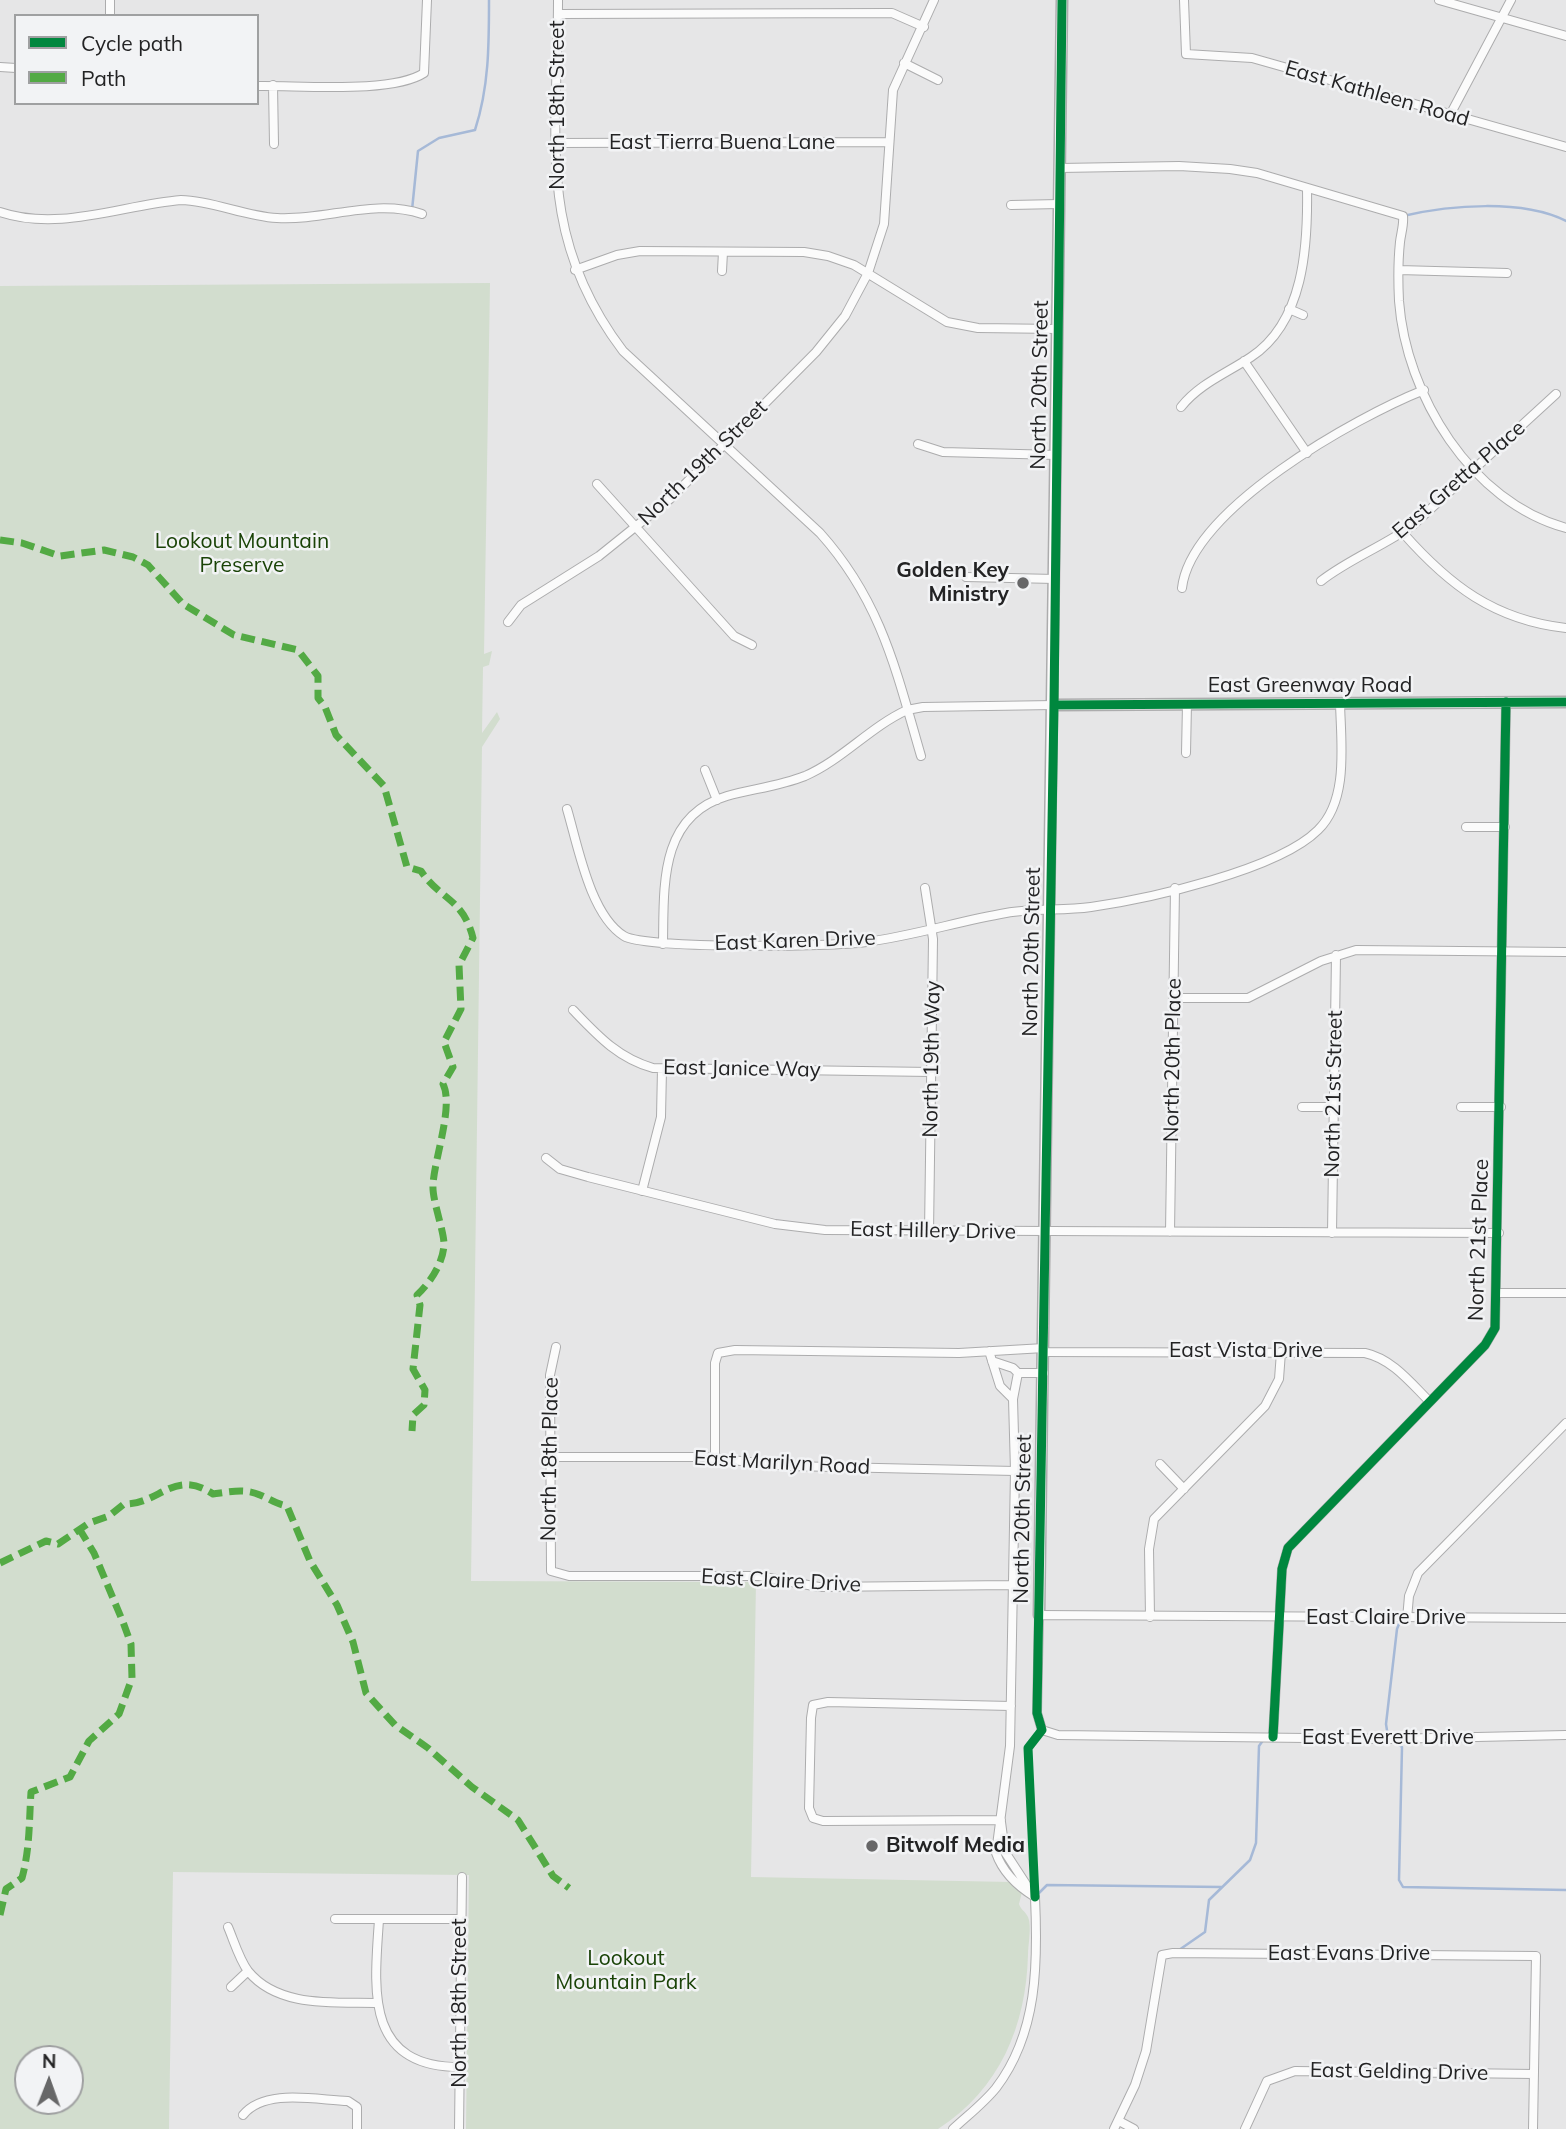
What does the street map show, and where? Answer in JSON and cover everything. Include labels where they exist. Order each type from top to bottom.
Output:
[{"type":"street","points":[[259,86],[386,85],[413,80],[424,73],[427,0]]},
{"type":"street","name":"North 18th Street","points":[[558,0],[556,143],[559,205],[575,270],[604,326],[623,351],[724,446]]},
{"type":"street","name":"North 19th Street","points":[[508,622],[521,605],[583,567],[635,529],[724,446],[831,335],[868,273],[885,217],[890,104],[904,63],[924,27],[934,0]]},
{"type":"street","name":"North 20th Street","points":[[1042,1730],[1037,1713],[1054,705],[1062,0]]},
{"type":"street","name":"East Kathleen Road","points":[[1184,0],[1186,54],[1252,58],[1566,147]]},
{"type":"street","points":[[1439,0],[1566,36]]},
{"type":"street","points":[[1450,115],[1511,0]]},
{"type":"street","points":[[558,14],[892,13],[924,27]]},
{"type":"street","points":[[904,63],[938,80]]},
{"type":"street","points":[[273,85],[274,144]]},
{"type":"street","name":"East Tierra Buena Lane","points":[[556,143],[888,142]]},
{"type":"street","points":[[1060,167],[1218,168],[1256,173],[1404,216],[1399,304],[1405,334],[1433,413],[1453,445],[1514,504],[1547,522],[1566,528]]},
{"type":"street","points":[[1181,407],[1196,390],[1244,361],[1272,340],[1289,309],[1304,251],[1307,189]]},
{"type":"street","points":[[0,212],[23,218],[63,219],[181,200],[199,201],[273,218],[360,209],[400,209],[422,214]]},
{"type":"street","points":[[1012,205],[1059,204]]},
{"type":"street","points":[[575,270],[617,255],[640,251],[804,252],[828,256],[868,273],[947,322],[978,328],[1058,329]]},
{"type":"street","points":[[722,271],[723,252]]},
{"type":"street","points":[[1399,271],[1507,272]]},
{"type":"street","points":[[1289,309],[1303,315]]},
{"type":"street","points":[[1244,361],[1307,453]]},
{"type":"street","points":[[1182,588],[1186,566],[1220,521],[1246,497],[1354,422],[1424,390]]},
{"type":"street","name":"East Gretta Place","points":[[1321,581],[1337,568],[1402,533],[1476,470],[1556,394]]},
{"type":"street","points":[[918,444],[943,453],[1057,455]]},
{"type":"street","points":[[724,446],[820,533],[859,582],[871,604],[893,662],[921,756]]},
{"type":"street","points":[[597,484],[734,636],[752,645]]},
{"type":"street","points":[[1402,533],[1444,577],[1475,598],[1524,619],[1566,628]]},
{"type":"street","points":[[966,577],[1055,579]]},
{"type":"street","name":"North 21st Place","points":[[1273,1737],[1282,1569],[1292,1542],[1491,1337],[1495,1328],[1498,1293],[1507,702]]},
{"type":"street","name":"East Greenway Road","points":[[717,800],[803,777],[820,768],[885,721],[907,710],[923,707],[1566,702]]},
{"type":"street","points":[[1186,704],[1186,753]]},
{"type":"street","name":"East Karen Drive","points":[[567,808],[602,915],[625,937],[641,943],[663,944],[857,943],[1007,913],[1100,906],[1175,888],[1282,855],[1304,843],[1334,811],[1339,793],[1340,704]]},
{"type":"street","points":[[663,944],[664,882],[670,850],[685,824],[717,800],[705,770]]},
{"type":"street","points":[[1466,827],[1505,827]]},
{"type":"street","name":"North 19th Way","points":[[925,888],[932,928],[929,1232]]},
{"type":"street","name":"North 20th Place","points":[[1170,1232],[1175,888]]},
{"type":"street","points":[[1174,998],[1248,998],[1336,955],[1356,950],[1566,952]]},
{"type":"street","name":"North 21st Street","points":[[1332,1233],[1336,955]]},
{"type":"street","name":"East Janice Way","points":[[573,1010],[611,1049],[628,1059],[662,1069],[931,1072]]},
{"type":"street","points":[[642,1191],[661,1117],[662,1069]]},
{"type":"street","points":[[1302,1107],[1334,1107]]},
{"type":"street","points":[[1461,1107],[1501,1107]]},
{"type":"street","name":"East Hillery Drive","points":[[546,1158],[560,1169],[786,1227],[929,1232],[1499,1233]]},
{"type":"street","points":[[1498,1293],[1566,1293]]},
{"type":"street","name":"North 18th Place","points":[[551,1571],[550,1375],[556,1347]]},
{"type":"street","points":[[1008,1366],[1012,1348]]},
{"type":"street","name":"East Vista Drive","points":[[715,1458],[715,1363],[718,1353],[735,1350],[989,1351],[1012,1348],[1352,1352],[1378,1356],[1395,1367],[1429,1401]]},
{"type":"street","points":[[989,1351],[1000,1386],[1013,1399]]},
{"type":"street","points":[[1150,1617],[1149,1549],[1154,1519],[1272,1397],[1279,1379],[1281,1352]]},
{"type":"street","points":[[992,1361],[1008,1366],[1017,1373],[1044,1373]]},
{"type":"street","points":[[953,2129],[996,2088],[1024,2037],[1035,1975],[1035,1897],[1019,1888],[1000,1866],[995,1841],[1001,1820],[1003,1784],[1010,1746],[1015,1471],[1013,1399],[1017,1373]]},
{"type":"street","points":[[1408,1619],[1409,1596],[1418,1573],[1566,1423]]},
{"type":"street","name":"East Marilyn Road","points":[[549,1457],[715,1458],[788,1466],[1015,1471]]},
{"type":"street","points":[[1160,1464],[1184,1489]]},
{"type":"street","points":[[1496,1494],[1503,1501]]},
{"type":"street","name":"East Claire Drive","points":[[551,1571],[569,1576],[759,1576],[819,1587],[1011,1586]]},
{"type":"street","name":"East Claire Drive","points":[[1039,1615],[1566,1618]]},
{"type":"street","points":[[1001,1820],[823,1821],[813,1818],[809,1808],[813,1706],[828,1702],[1011,1706]]},
{"type":"street","name":"East Everett Drive","points":[[1042,1730],[1058,1735],[1468,1738],[1566,1735]]},
{"type":"street","name":"North 18th Street","points":[[459,2129],[461,1877]]},
{"type":"street","points":[[335,1919],[461,1919]]},
{"type":"street","points":[[379,1920],[376,2003],[391,2037],[413,2061],[434,2067],[460,2067]]},
{"type":"street","points":[[228,1927],[248,1971],[281,1994],[304,2001],[376,2003]]},
{"type":"street","name":"East Evans Drive","points":[[1116,2125],[1146,2051],[1162,1955],[1536,1956],[1534,2074]]},
{"type":"street","points":[[231,1987],[248,1971]]},
{"type":"street","name":"East Gelding Drive","points":[[1245,2129],[1267,2081],[1295,2071],[1534,2074]]},
{"type":"street","points":[[1533,2129],[1534,2074]]},
{"type":"street","points":[[243,2115],[251,2105],[267,2099],[348,2101],[357,2107],[358,2129]]},
{"type":"street","points":[[1116,2125],[1134,2129]]},
{"type":"green space","name":"Lookout Mountain Preserve","points":[[490,283],[484,654],[492,651],[489,665],[483,667],[482,733],[497,712],[500,719],[482,747],[471,1581],[756,1582],[751,1877],[1011,1882],[1022,1892],[1019,1904],[1030,1925],[1022,2007],[1006,2054],[993,2075],[960,2113],[938,2129],[466,2129],[469,1875],[173,1872],[169,2129],[0,2129],[0,286]]},
{"type":"waterway","points":[[412,210],[418,151],[439,138],[475,130],[486,82],[489,0]]},
{"type":"waterway","points":[[1403,216],[1442,209],[1486,206],[1529,209],[1566,221]]},
{"type":"waterway","points":[[1388,1737],[1386,1724],[1397,1629],[1401,1619]]},
{"type":"waterway","points":[[1179,1950],[1205,1932],[1209,1900],[1250,1860],[1256,1843],[1259,1746],[1264,1739]]},
{"type":"waterway","points":[[1392,1741],[1402,1747],[1399,1880],[1403,1887],[1566,1890]]},
{"type":"waterway","points":[[1037,1895],[1047,1885],[1222,1887]]},
{"type":"marked path","points":[[0,540],[22,543],[60,556],[104,550],[133,557],[148,565],[183,604],[234,635],[298,650],[318,676],[318,698],[325,707],[336,735],[384,786],[407,867],[421,871],[435,888],[457,907],[469,925],[473,938],[459,965],[461,1009],[444,1042],[453,1067],[443,1084],[446,1094],[445,1119],[433,1185],[444,1243],[442,1257],[435,1272],[417,1295],[420,1305],[413,1369],[425,1390],[424,1405],[413,1415],[412,1431]]},
{"type":"marked path","points":[[0,1563],[46,1541],[58,1544],[89,1523],[109,1516],[124,1504],[136,1503],[177,1486],[199,1487],[213,1494],[249,1492],[287,1506],[310,1561],[337,1605],[353,1642],[366,1693],[395,1725],[518,1820],[553,1876],[569,1888]]},
{"type":"marked path","points":[[0,1915],[6,1889],[22,1878],[25,1867],[31,1792],[70,1777],[89,1741],[119,1714],[132,1678],[131,1644],[94,1553],[80,1530]]},
{"type":"cycle path","points":[[1035,1897],[1028,1748],[1042,1730],[1037,1713],[1054,705],[1062,0]]},
{"type":"cycle path","points":[[1273,1737],[1282,1569],[1288,1548],[1485,1345],[1495,1328],[1506,702]]},
{"type":"cycle path","points":[[1054,705],[1566,702]]},
{"type":"place","name":"Golden Key Ministry","points":[[1023,583]]},
{"type":"place","name":"Bitwolf Media","points":[[872,1846]]},
{"type":"park label","name":"Lookout Mountain Park","points":[[626,1971]]}]
